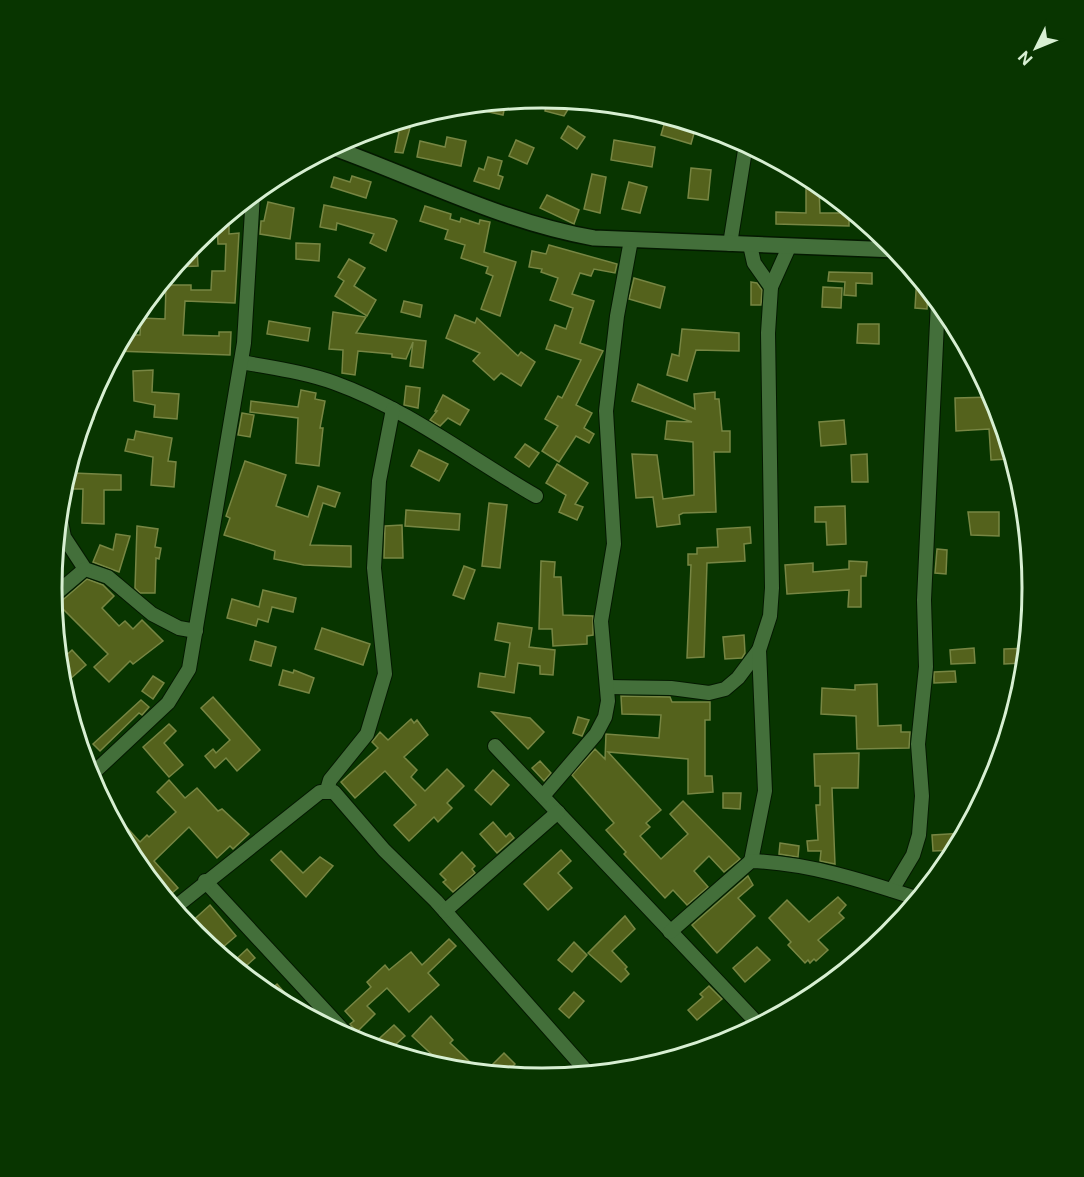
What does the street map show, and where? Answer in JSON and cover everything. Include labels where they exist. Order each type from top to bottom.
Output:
[{"type":"street","points":[[343,152],[524,222],[594,238],[883,250]]},
{"type":"street","points":[[730,244],[745,153]]},
{"type":"street","points":[[97,769],[168,703],[189,669],[241,362],[251,205]]},
{"type":"street","points":[[543,796],[596,734],[605,717],[607,687],[602,621],[614,544],[606,411],[617,316],[631,240]]},
{"type":"street","points":[[750,245],[754,263],[771,288]]},
{"type":"street","points":[[670,932],[751,861],[765,791],[759,650],[770,616],[772,588],[768,333],[771,288],[789,247]]},
{"type":"street","points":[[892,890],[913,855],[919,835],[922,796],[918,744],[926,668],[924,588],[937,316]]},
{"type":"street","points":[[241,362],[292,371],[335,383],[393,409],[536,496]]},
{"type":"street","points":[[327,790],[330,780],[367,734],[384,682],[384,654],[374,568],[379,481],[393,409]]},
{"type":"street","points":[[65,538],[85,569],[108,577],[152,614],[179,628],[196,631]]},
{"type":"street","points":[[62,589],[85,569]]},
{"type":"street","points":[[607,687],[671,688],[709,693],[725,689],[732,683],[759,650]]},
{"type":"street","points":[[495,746],[754,1020]]},
{"type":"street","points":[[180,903],[320,792],[327,790],[342,798],[384,850],[445,911],[583,1067]]},
{"type":"street","points":[[445,911],[558,812]]},
{"type":"street","points":[[751,861],[793,864],[910,896]]},
{"type":"street","points":[[205,881],[335,1022]]},
{"type":"building","points":[[546,108],[568,109],[564,116],[545,111]]},
{"type":"building","points":[[504,110],[503,115],[486,111]]},
{"type":"building","points":[[664,124],[694,133],[691,144],[661,135]]},
{"type":"building","points":[[568,126],[585,137],[577,149],[561,138]]},
{"type":"building","points":[[410,127],[403,153],[395,152],[399,132],[396,131]]},
{"type":"building","points":[[447,137],[466,141],[461,166],[417,157],[420,141],[445,147]]},
{"type":"building","points":[[516,140],[534,148],[527,164],[509,156]]},
{"type":"building","points":[[614,140],[655,147],[652,167],[611,160]]},
{"type":"building","points":[[488,157],[502,161],[498,175],[503,177],[499,189],[474,181],[479,168],[484,170]]},
{"type":"building","points":[[691,168],[711,170],[708,200],[688,198]]},
{"type":"building","points":[[592,174],[606,177],[600,213],[584,209]]},
{"type":"building","points":[[352,176],[371,182],[366,198],[331,187],[334,177],[350,182]]},
{"type":"building","points":[[629,182],[647,187],[640,213],[622,209]]},
{"type":"building","points":[[806,188],[819,196],[820,213],[842,213],[849,219],[849,226],[776,224],[776,212],[806,213]]},
{"type":"building","points":[[547,195],[579,210],[574,224],[540,208]]},
{"type":"building","points":[[268,202],[294,208],[290,239],[260,234],[261,221],[264,221]]},
{"type":"building","points":[[324,205],[397,221],[386,251],[370,243],[374,234],[337,223],[336,230],[320,227]]},
{"type":"building","points":[[425,206],[451,214],[450,219],[460,222],[461,218],[479,224],[480,220],[490,222],[484,252],[516,262],[500,316],[481,309],[493,276],[486,273],[488,267],[461,258],[465,245],[445,239],[448,230],[420,221]]},
{"type":"building","points":[[229,224],[229,234],[239,233],[235,303],[185,301],[183,335],[219,336],[219,332],[231,332],[230,355],[124,351],[134,335],[140,335],[141,324],[145,318],[165,319],[166,290],[170,285],[191,285],[191,290],[211,290],[212,271],[225,271],[226,244],[218,244],[218,234]]},
{"type":"building","points":[[296,243],[320,244],[319,261],[296,259]]},
{"type":"building","points":[[549,245],[617,264],[615,273],[594,269],[591,276],[580,273],[572,294],[594,301],[580,343],[603,351],[576,405],[592,413],[584,428],[594,434],[589,443],[576,436],[559,462],[542,451],[558,426],[545,419],[558,396],[562,398],[581,360],[546,349],[555,325],[566,329],[573,308],[550,300],[558,278],[541,272],[542,269],[529,267],[532,251],[546,254]]},
{"type":"building","points":[[197,254],[198,266],[186,266]]},
{"type":"building","points":[[349,259],[365,268],[354,286],[376,300],[367,316],[335,296],[344,281],[338,277]]},
{"type":"building","points":[[829,272],[872,273],[872,284],[856,283],[856,296],[844,295],[845,282],[828,281]]},
{"type":"building","points":[[634,278],[665,287],[660,308],[629,299]]},
{"type":"building","points":[[751,282],[757,283],[762,290],[761,305],[751,305]]},
{"type":"building","points":[[823,287],[842,288],[841,308],[822,307]]},
{"type":"building","points":[[916,288],[927,302],[927,309],[915,308]]},
{"type":"building","points":[[404,301],[422,305],[420,317],[401,312]]},
{"type":"building","points":[[333,312],[366,317],[356,333],[426,341],[423,368],[410,366],[413,342],[406,359],[392,357],[392,354],[358,351],[355,375],[342,373],[343,350],[329,349]]},
{"type":"building","points":[[455,315],[475,323],[477,318],[518,356],[521,352],[535,362],[521,386],[501,373],[494,380],[473,361],[480,353],[446,338]]},
{"type":"building","points":[[269,321],[310,328],[308,341],[267,334]]},
{"type":"building","points":[[858,324],[879,324],[879,344],[857,343]]},
{"type":"building","points":[[682,329],[739,333],[739,351],[696,350],[687,381],[667,375],[672,354],[679,356]]},
{"type":"building","points":[[153,370],[152,392],[179,394],[177,419],[154,417],[155,405],[134,401],[133,371]]},
{"type":"building","points":[[638,384],[695,409],[694,394],[715,392],[715,399],[719,399],[722,431],[730,431],[730,452],[714,452],[716,512],[683,513],[679,515],[680,524],[657,527],[653,497],[636,498],[632,454],[657,455],[663,499],[694,495],[693,442],[665,439],[667,421],[692,422],[632,401]]},
{"type":"building","points":[[406,386],[420,388],[418,408],[404,405]]},
{"type":"building","points":[[301,390],[316,393],[315,399],[325,401],[320,428],[323,428],[319,466],[296,463],[298,418],[250,412],[251,401],[298,407]]},
{"type":"building","points":[[443,395],[469,410],[460,425],[448,418],[440,426],[430,420],[437,411],[435,411]]},
{"type":"building","points":[[983,397],[1005,459],[991,460],[989,429],[956,431],[955,398]]},
{"type":"building","points":[[242,413],[254,415],[250,437],[238,435]]},
{"type":"building","points":[[844,420],[846,444],[821,446],[819,422]]},
{"type":"building","points":[[136,431],[172,438],[168,461],[176,462],[174,487],[151,485],[153,457],[125,451],[128,439],[134,440]]},
{"type":"building","points":[[525,444],[539,453],[529,467],[515,457]]},
{"type":"building","points":[[419,450],[448,464],[439,481],[411,466]]},
{"type":"building","points":[[867,454],[868,482],[852,482],[851,455]]},
{"type":"building","points":[[245,461],[286,475],[276,506],[308,517],[318,486],[340,493],[335,507],[323,503],[310,545],[351,546],[351,567],[304,565],[274,559],[275,551],[224,535],[230,518],[226,516]]},
{"type":"building","points":[[557,464],[588,483],[575,504],[583,507],[577,520],[559,512],[566,495],[546,483]]},
{"type":"building","points":[[76,473],[121,475],[121,490],[104,490],[104,524],[82,523],[83,489],[73,489]]},
{"type":"building","points":[[489,503],[507,505],[500,568],[482,566]]},
{"type":"building","points":[[845,506],[846,544],[827,545],[826,522],[815,522],[815,507]]},
{"type":"building","points":[[406,510],[460,514],[459,530],[405,526]]},
{"type":"building","points":[[968,512],[999,512],[999,536],[971,535]]},
{"type":"building","points":[[402,525],[403,558],[384,558],[385,526]]},
{"type":"building","points":[[137,526],[158,529],[155,547],[161,548],[159,559],[156,558],[155,593],[140,593],[135,588]]},
{"type":"building","points":[[750,527],[751,543],[744,544],[745,561],[707,563],[704,657],[687,658],[691,565],[688,565],[688,554],[697,554],[697,548],[718,547],[717,529]]},
{"type":"building","points":[[116,534],[130,536],[119,572],[93,562],[100,545],[113,550]]},
{"type":"building","points":[[937,549],[947,550],[946,574],[935,573]]},
{"type":"building","points":[[541,561],[555,562],[554,577],[561,577],[563,615],[593,616],[593,635],[587,636],[587,644],[553,646],[552,629],[539,629]]},
{"type":"building","points":[[849,561],[867,562],[866,576],[861,576],[861,607],[848,607],[849,590],[787,594],[785,565],[813,563],[813,572],[849,569]]},
{"type":"building","points":[[464,566],[475,570],[464,599],[453,595]]},
{"type":"building","points":[[87,579],[103,585],[114,596],[102,608],[119,626],[125,621],[133,629],[142,620],[163,641],[133,664],[130,661],[109,682],[94,667],[108,654],[63,609],[62,600]]},
{"type":"building","points":[[263,590],[296,598],[293,612],[272,607],[268,622],[258,619],[256,626],[227,618],[232,599],[259,607]]},
{"type":"building","points":[[498,623],[532,628],[529,647],[555,650],[553,675],[540,674],[540,666],[518,663],[514,693],[478,687],[480,673],[505,677],[510,643],[495,640]]},
{"type":"building","points":[[322,628],[370,644],[363,665],[315,649]]},
{"type":"building","points":[[744,635],[745,653],[742,658],[725,659],[723,637]]},
{"type":"building","points":[[255,641],[276,647],[271,666],[250,660]]},
{"type":"building","points":[[974,648],[975,663],[951,664],[950,650]]},
{"type":"building","points":[[1018,648],[1016,663],[1004,664],[1004,649]]},
{"type":"building","points":[[72,650],[86,665],[70,679],[67,655]]},
{"type":"building","points":[[283,670],[293,673],[294,670],[314,678],[309,693],[279,685]]},
{"type":"building","points":[[955,671],[956,682],[934,683],[934,672]]},
{"type":"building","points":[[153,676],[164,683],[153,699],[142,691]]},
{"type":"building","points":[[877,684],[878,726],[901,725],[901,732],[910,732],[909,748],[857,749],[856,716],[821,714],[822,688],[855,690],[855,685]]},
{"type":"building","points":[[621,696],[670,697],[672,702],[710,702],[710,720],[705,720],[705,776],[712,776],[713,792],[688,794],[688,759],[608,752],[661,810],[646,823],[650,827],[640,836],[661,859],[688,834],[670,814],[683,801],[740,859],[724,872],[709,856],[694,871],[708,887],[687,905],[673,890],[665,898],[624,854],[626,852],[606,830],[614,823],[572,775],[595,749],[605,759],[606,734],[659,738],[661,715],[622,714]]},
{"type":"building","points":[[213,697],[260,750],[237,771],[226,758],[215,768],[205,756],[213,749],[216,753],[230,740],[201,708]]},
{"type":"building","points":[[141,700],[149,707],[142,715],[139,713],[100,751],[93,744]]},
{"type":"building","points":[[492,712],[530,718],[544,732],[528,749]]},
{"type":"building","points":[[578,717],[589,720],[582,736],[573,733]]},
{"type":"building","points":[[411,719],[414,723],[417,720],[428,735],[404,757],[417,770],[411,777],[425,791],[447,769],[464,786],[447,803],[452,808],[438,822],[434,817],[409,841],[394,825],[416,805],[385,771],[355,798],[341,782],[378,748],[372,742],[380,732],[388,740]]},
{"type":"building","points":[[169,724],[176,731],[164,743],[183,765],[169,777],[143,747]]},
{"type":"building","points":[[859,753],[858,788],[832,788],[835,864],[820,861],[821,851],[808,851],[807,841],[818,840],[816,805],[820,805],[820,786],[815,786],[814,754]]},
{"type":"building","points":[[540,761],[551,773],[544,781],[532,768]]},
{"type":"building","points":[[493,770],[509,785],[491,805],[475,790]]},
{"type":"building","points":[[169,780],[185,798],[197,788],[218,811],[222,809],[249,834],[233,849],[230,846],[217,858],[189,827],[154,861],[178,888],[171,894],[142,855],[123,823],[140,842],[147,835],[149,837],[176,812],[157,792]]},
{"type":"building","points":[[723,793],[741,793],[740,809],[723,808]]},
{"type":"building","points":[[493,822],[506,837],[510,833],[514,838],[497,853],[480,834]]},
{"type":"building","points":[[955,834],[945,850],[933,851],[932,835]]},
{"type":"building","points":[[780,843],[799,846],[798,857],[779,854]]},
{"type":"building","points":[[561,850],[571,861],[558,873],[572,888],[548,910],[524,884]]},
{"type":"building","points":[[281,851],[303,873],[320,857],[333,866],[306,897],[271,860]]},
{"type":"building","points":[[462,852],[475,866],[472,869],[475,873],[453,892],[443,882],[446,880],[440,874]]},
{"type":"building","points":[[748,876],[753,885],[738,898],[755,916],[717,953],[692,925]]},
{"type":"building","points":[[838,897],[846,905],[839,913],[844,918],[818,940],[828,950],[816,961],[814,959],[810,963],[808,960],[805,963],[788,945],[791,942],[769,918],[787,900],[809,922]]},
{"type":"building","points":[[210,905],[236,936],[222,948],[194,919]]},
{"type":"building","points":[[625,916],[635,929],[612,951],[627,967],[625,969],[629,974],[621,982],[588,953]]},
{"type":"building","points":[[449,939],[456,946],[428,973],[439,985],[409,1012],[387,988],[367,1006],[375,1014],[356,1031],[350,1024],[354,1021],[345,1011],[371,987],[367,982],[385,965],[389,970],[411,952],[422,965]]},
{"type":"building","points":[[574,942],[587,955],[572,972],[558,960]]},
{"type":"building","points":[[757,947],[770,960],[745,982],[733,968]]},
{"type":"building","points":[[247,949],[255,958],[245,967],[236,959]]},
{"type":"building","points":[[277,984],[287,996],[275,988]]},
{"type":"building","points":[[709,986],[722,999],[697,1020],[688,1010],[703,997],[700,994]]},
{"type":"building","points":[[574,992],[584,1001],[569,1018],[559,1009]]},
{"type":"building","points":[[431,1016],[453,1040],[450,1043],[470,1062],[434,1057],[412,1036]]},
{"type":"building","points":[[394,1025],[405,1036],[395,1045],[378,1039]]},
{"type":"building","points":[[504,1053],[515,1064],[511,1068],[491,1066]]}]
